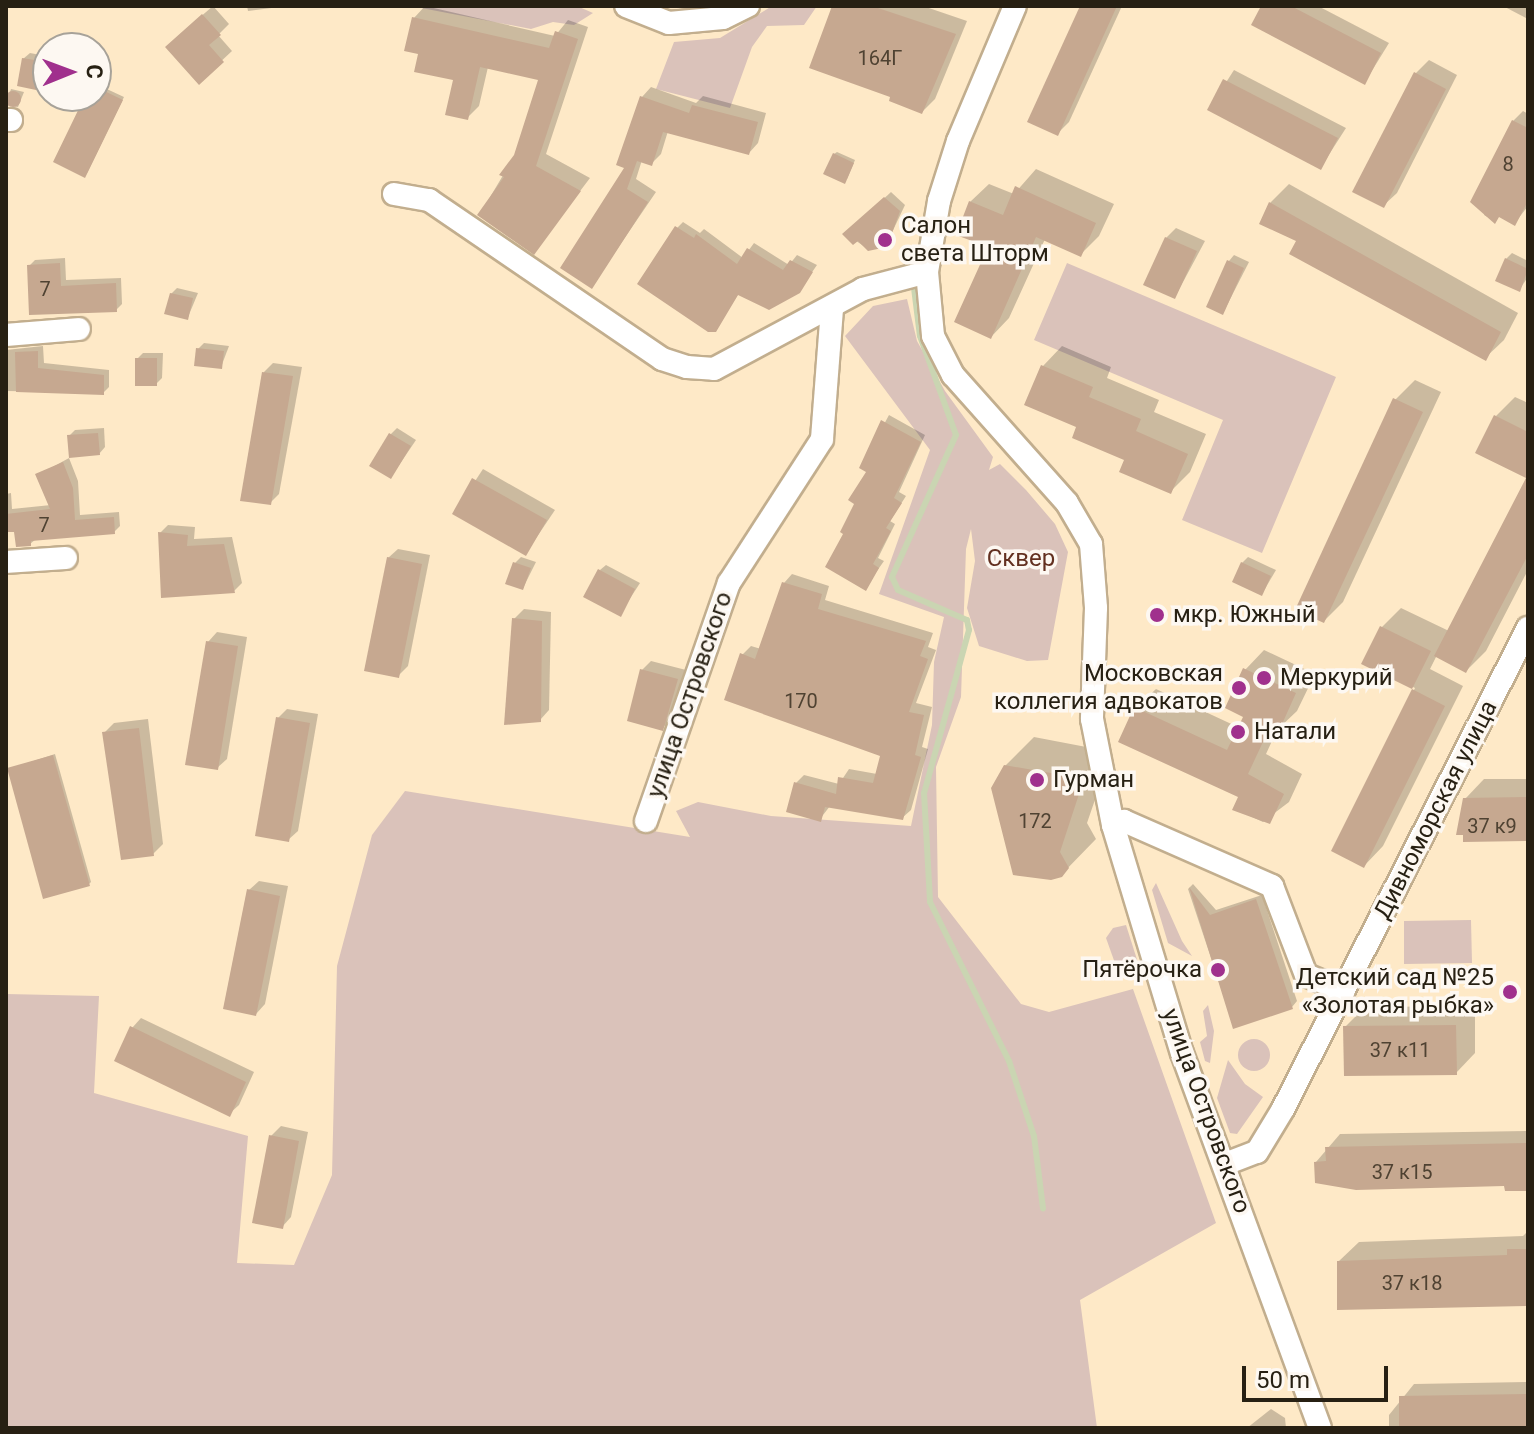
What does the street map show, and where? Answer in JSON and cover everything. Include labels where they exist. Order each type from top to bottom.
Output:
[{"type":"street","points":[[626,6],[669,23],[723,18],[748,6]]},
{"type":"street","name":"улица Островского","points":[[1015,6],[951,160],[927,272],[928,305],[940,357],[1067,503],[1091,544],[1096,608],[1092,719],[1113,825],[1182,1053],[1320,1428]]},
{"type":"street","points":[[394,194],[429,200],[662,359],[687,367],[714,369],[895,277],[927,272]]},
{"type":"street","name":"улица Островского","points":[[646,821],[729,583],[822,439],[832,308]]},
{"type":"street","points":[[6,335],[79,329]]},
{"type":"street","points":[[6,562],[66,558]]},
{"type":"street","name":"Дивноморская улица","points":[[1225,1164],[1257,1152],[1344,991],[1528,628]]},
{"type":"street","points":[[1113,825],[1124,821],[1272,886],[1306,975],[1344,991]]},
{"type":"green space","points":[[411,6],[577,6],[593,13],[574,25],[553,22],[531,29]]},
{"type":"green space","points":[[772,6],[817,6],[804,25],[767,26],[752,47],[730,108],[656,89],[674,42],[720,38]]},
{"type":"green space","points":[[1067,263],[1336,377],[1262,553],[1182,520],[1223,420],[1034,340]]},
{"type":"green space","name":"Сквер","points":[[907,299],[917,341],[945,391],[993,457],[989,470],[1000,464],[1026,490],[1055,524],[1068,552],[1048,660],[1027,661],[979,646],[967,608],[975,561],[971,529],[966,549],[961,697],[936,767],[938,897],[1021,1004],[1049,1012],[1133,989],[1216,1223],[1080,1300],[1097,1428],[6,1428],[6,994],[99,996],[94,1093],[248,1136],[237,1263],[294,1265],[332,1175],[337,966],[372,835],[405,791],[690,837],[676,811],[698,802],[771,816],[911,826],[932,725],[934,662],[944,617],[879,594],[930,450],[845,336],[873,306]]},
{"type":"green space","points":[[1156,883],[1192,956],[1168,943],[1152,890]]},
{"type":"green space","points":[[1471,920],[1472,963],[1404,964],[1404,921]]},
{"type":"green space","points":[[1126,925],[1140,969],[1124,973],[1116,966],[1106,938],[1113,928]]},
{"type":"green space","points":[[1208,1005],[1214,1031],[1210,1063],[1205,1061],[1200,1042],[1207,1036],[1203,1011]]},
{"type":"green space","points":[[1254,1039],[1265,1044],[1270,1055],[1265,1066],[1254,1071],[1243,1066],[1238,1055],[1243,1044]]},
{"type":"green space","points":[[1228,1060],[1245,1084],[1263,1097],[1237,1134],[1230,1133],[1217,1098]]},
{"type":"building","points":[[832,6],[872,6],[956,34],[922,114],[889,101],[890,97],[809,68]]},
{"type":"building","points":[[1080,6],[1117,6],[1058,136],[1027,122]]},
{"type":"building","points":[[1261,6],[1291,6],[1381,53],[1365,85],[1251,25]]},
{"type":"building","points":[[202,14],[221,35],[209,45],[224,62],[199,85],[165,47]]},
{"type":"building","points":[[412,17],[549,48],[555,31],[578,39],[536,166],[581,191],[534,255],[477,215],[504,177],[499,175],[514,155],[538,80],[480,67],[468,120],[445,115],[453,80],[414,72],[418,54],[404,51]]},
{"type":"building","points":[[22,58],[32,60],[32,89],[17,86]]},
{"type":"building","points":[[1414,72],[1446,89],[1384,208],[1352,192]]},
{"type":"building","points":[[1223,79],[1338,138],[1321,170],[1207,110]]},
{"type":"building","points":[[10,91],[16,91],[21,99],[19,105],[10,107],[5,102],[5,96]]},
{"type":"building","points":[[112,95],[123,100],[85,178],[53,162],[77,112],[112,112]]},
{"type":"building","points":[[640,96],[689,113],[692,105],[758,122],[749,155],[663,132],[652,166],[637,161],[627,189],[648,202],[592,289],[560,268],[624,168],[616,165]]},
{"type":"building","points":[[1512,120],[1528,128],[1528,201],[1515,226],[1499,217],[1495,224],[1470,202]]},
{"type":"building","points":[[833,153],[854,163],[845,184],[823,174]]},
{"type":"building","points":[[1015,186],[1096,223],[1081,257],[1036,237],[991,339],[954,322],[988,247],[956,235],[969,201],[1003,215]]},
{"type":"building","points":[[884,197],[900,211],[887,247],[868,251],[858,241],[853,245],[842,234]]},
{"type":"building","points":[[1269,202],[1501,332],[1486,361],[1289,254],[1296,241],[1259,224]]},
{"type":"building","points":[[675,226],[694,238],[696,234],[737,264],[747,248],[783,270],[790,260],[813,272],[800,293],[769,310],[738,295],[716,332],[708,332],[637,284]]},
{"type":"building","points":[[1165,237],[1197,251],[1175,299],[1143,285]]},
{"type":"building","points":[[1505,258],[1528,269],[1520,292],[1495,281]]},
{"type":"building","points":[[1227,260],[1244,268],[1223,315],[1206,307]]},
{"type":"building","points":[[60,263],[61,286],[116,283],[117,312],[29,315],[27,265]]},
{"type":"building","points":[[170,293],[193,298],[188,320],[164,314]]},
{"type":"building","points":[[196,348],[224,351],[222,369],[194,366]]},
{"type":"building","points":[[38,351],[38,368],[104,375],[104,395],[16,392],[15,352]]},
{"type":"building","points":[[135,358],[157,358],[157,386],[135,386]]},
{"type":"building","points":[[1041,365],[1093,387],[1089,397],[1141,419],[1136,431],[1188,454],[1171,494],[1119,472],[1124,460],[1072,438],[1076,427],[1024,405]]},
{"type":"building","points":[[262,372],[293,376],[271,505],[240,501]]},
{"type":"building","points":[[1393,398],[1423,412],[1324,623],[1295,610]]},
{"type":"building","points":[[1494,415],[1528,432],[1528,555],[1466,673],[1434,656],[1526,478],[1475,453]]},
{"type":"building","points":[[881,420],[921,442],[894,498],[902,503],[886,528],[891,531],[873,564],[879,568],[866,591],[825,567],[843,534],[840,532],[854,504],[848,500],[866,472],[859,468]]},
{"type":"building","points":[[98,433],[100,455],[69,458],[67,435]]},
{"type":"building","points":[[389,433],[411,446],[391,479],[369,466]]},
{"type":"building","points":[[63,462],[73,488],[75,520],[114,517],[115,534],[31,541],[31,546],[16,547],[14,532],[6,532],[6,514],[50,509],[35,474]]},
{"type":"building","points":[[472,478],[547,520],[526,556],[452,514]]},
{"type":"building","points":[[158,532],[188,535],[187,546],[224,544],[235,593],[161,598]]},
{"type":"building","points":[[387,557],[422,564],[399,678],[364,671]]},
{"type":"building","points":[[513,562],[531,568],[523,590],[505,584]]},
{"type":"building","points":[[1241,562],[1271,576],[1262,596],[1232,582]]},
{"type":"building","points":[[598,569],[635,589],[621,617],[583,597]]},
{"type":"building","points":[[782,582],[822,594],[818,609],[926,641],[920,656],[928,659],[909,712],[924,715],[915,755],[921,757],[903,820],[825,807],[821,822],[786,812],[794,782],[836,794],[838,777],[873,783],[880,756],[724,700],[740,653],[755,659]]},
{"type":"building","points":[[512,618],[542,621],[541,722],[504,725]]},
{"type":"building","points":[[1380,626],[1431,651],[1412,689],[1361,664]]},
{"type":"building","points":[[206,641],[238,646],[218,770],[185,765]]},
{"type":"building","points":[[1243,668],[1296,693],[1278,733],[1269,729],[1248,774],[1284,794],[1270,824],[1232,810],[1238,797],[1118,742],[1134,707],[1227,750],[1243,717],[1225,708]]},
{"type":"building","points":[[640,669],[678,679],[663,731],[627,721]]},
{"type":"building","points":[[1412,689],[1445,706],[1364,868],[1331,851]]},
{"type":"building","points":[[276,717],[310,723],[289,842],[255,836]]},
{"type":"building","points":[[139,728],[154,856],[121,860],[102,732]]},
{"type":"building","points":[[53,755],[90,886],[43,899],[7,768]]},
{"type":"building","points":[[1004,765],[1074,777],[1080,791],[1060,852],[1069,868],[1062,877],[1051,880],[1013,875],[991,788]]},
{"type":"building","points":[[1528,797],[1528,841],[1463,842],[1463,835],[1456,835],[1463,798]]},
{"type":"building","points":[[1189,887],[1210,915],[1256,899],[1293,1009],[1233,1029]]},
{"type":"building","points":[[247,889],[280,896],[256,1016],[223,1009]]},
{"type":"building","points":[[1456,1025],[1457,1075],[1344,1076],[1343,1026]]},
{"type":"building","points":[[130,1026],[246,1082],[230,1117],[114,1061]]},
{"type":"building","points":[[269,1135],[299,1141],[283,1229],[252,1223]]},
{"type":"building","points":[[1528,1143],[1528,1191],[1505,1191],[1504,1186],[1356,1190],[1315,1183],[1314,1162],[1326,1161],[1325,1147]]},
{"type":"building","points":[[1507,1249],[1528,1249],[1528,1306],[1337,1310],[1337,1261],[1507,1255]]},
{"type":"building","points":[[1528,1394],[1528,1428],[1399,1428],[1399,1396]]},
{"type":"waterway","points":[[914,288],[920,336],[956,435],[892,577],[898,590],[967,620],[969,630],[924,793],[930,902],[1009,1061],[1034,1136],[1043,1208]]},
{"type":"place","name":"Салон света Шторм","points":[[885,240]]},
{"type":"place","name":"мкр. Южный","points":[[1157,615]]},
{"type":"place","name":"Меркурий","points":[[1264,678]]},
{"type":"place","name":"Московская коллегия адвокатов","points":[[1239,688]]},
{"type":"place","name":"Натали","points":[[1238,732]]},
{"type":"place","name":"Гурман","points":[[1037,780]]},
{"type":"place","name":"Пятёрочка","points":[[1218,970]]},
{"type":"place","name":"Детский сад №25 «Золотая рыбка»","points":[[1510,992]]}]
